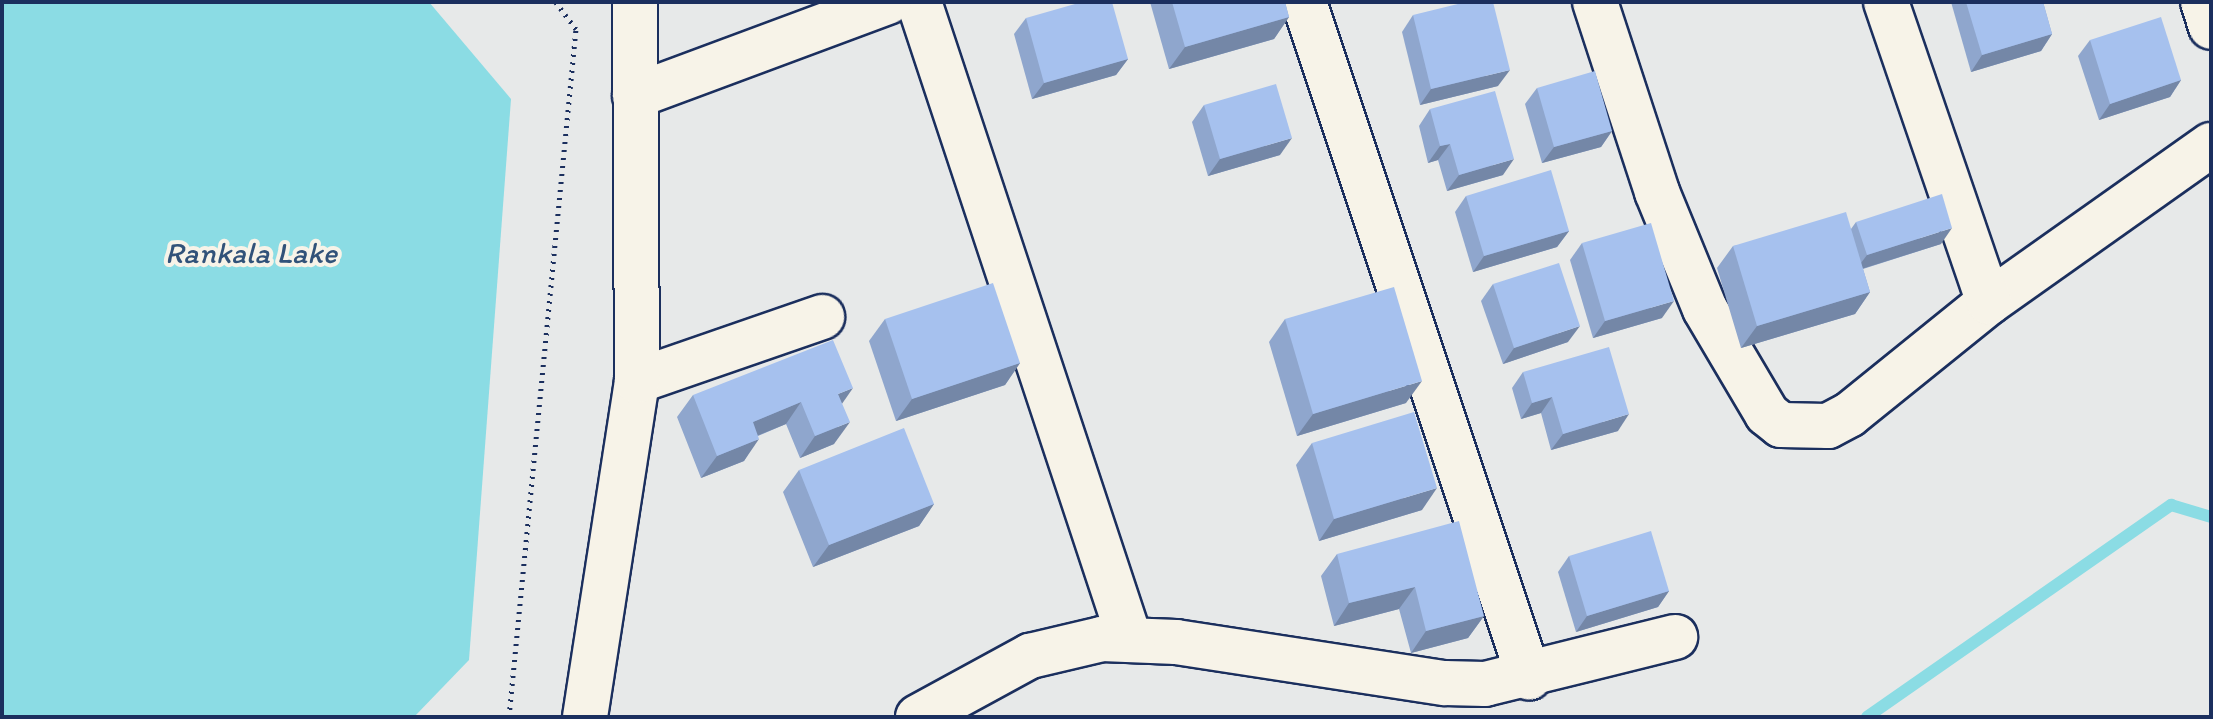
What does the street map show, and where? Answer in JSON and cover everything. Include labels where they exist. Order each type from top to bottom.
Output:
[{"type":"street","points":[[585,717],[637,381],[635,2]]},
{"type":"street","points":[[635,96],[888,2]]},
{"type":"street","points":[[919,2],[1130,640]]},
{"type":"street","points":[[1304,2],[1529,677]]},
{"type":"street","points":[[1595,2],[1657,192],[1705,309],[1767,414],[1781,425],[1828,426],[1849,415],[1989,302],[2211,145]]},
{"type":"street","points":[[1886,2],[1989,302]]},
{"type":"street","points":[[2203,2],[2211,27]]},
{"type":"street","points":[[637,381],[822,317]]},
{"type":"street","points":[[918,717],[1030,656],[1102,639],[1130,640],[1445,683],[1529,677],[1675,637]]},
{"type":"path","points":[[509,717],[576,29],[556,2]]},
{"type":"water","name":"Rankala Lake","points":[[2,2],[429,2],[511,99],[469,660],[414,717],[2,717]]},
{"type":"building","points":[[1082,2],[1112,2],[1128,59],[1044,83],[1026,18]]},
{"type":"building","points":[[1172,2],[1285,2],[1289,17],[1185,47]]},
{"type":"building","points":[[1466,2],[1493,2],[1510,70],[1431,89],[1413,15]]},
{"type":"building","points":[[1966,2],[2043,2],[2052,34],[1982,55]]},
{"type":"building","points":[[2161,17],[2181,80],[2110,104],[2090,40]]},
{"type":"building","points":[[1595,71],[1612,131],[1554,147],[1537,88]]},
{"type":"building","points":[[1276,84],[1292,138],[1220,159],[1204,105]]},
{"type":"building","points":[[1495,91],[1514,159],[1459,175],[1450,144],[1440,146],[1430,109]]},
{"type":"building","points":[[1551,170],[1569,231],[1484,256],[1466,196]]},
{"type":"building","points":[[1942,194],[1952,228],[1867,255],[1856,222]]},
{"type":"building","points":[[1846,212],[1870,292],[1757,326],[1733,246]]},
{"type":"building","points":[[1651,223],[1674,301],[1605,321],[1582,243]]},
{"type":"building","points":[[1559,263],[1580,326],[1514,348],[1493,284]]},
{"type":"building","points":[[993,283],[1020,363],[912,399],[885,319]]},
{"type":"building","points":[[1394,287],[1422,381],[1313,414],[1285,319]]},
{"type":"building","points":[[833,340],[853,388],[838,394],[850,422],[815,436],[801,402],[753,422],[759,439],[717,456],[693,395]]},
{"type":"building","points":[[1609,347],[1629,414],[1563,434],[1552,397],[1532,403],[1523,372]]},
{"type":"building","points":[[1414,412],[1437,488],[1334,519],[1312,443]]},
{"type":"building","points":[[904,428],[934,504],[829,545],[799,470]]},
{"type":"building","points":[[1459,521],[1484,616],[1426,631],[1415,587],[1349,603],[1337,554]]},
{"type":"building","points":[[1651,531],[1669,591],[1587,616],[1569,556]]},
{"type":"waterway","points":[[1867,717],[2171,505],[2211,517]]}]
